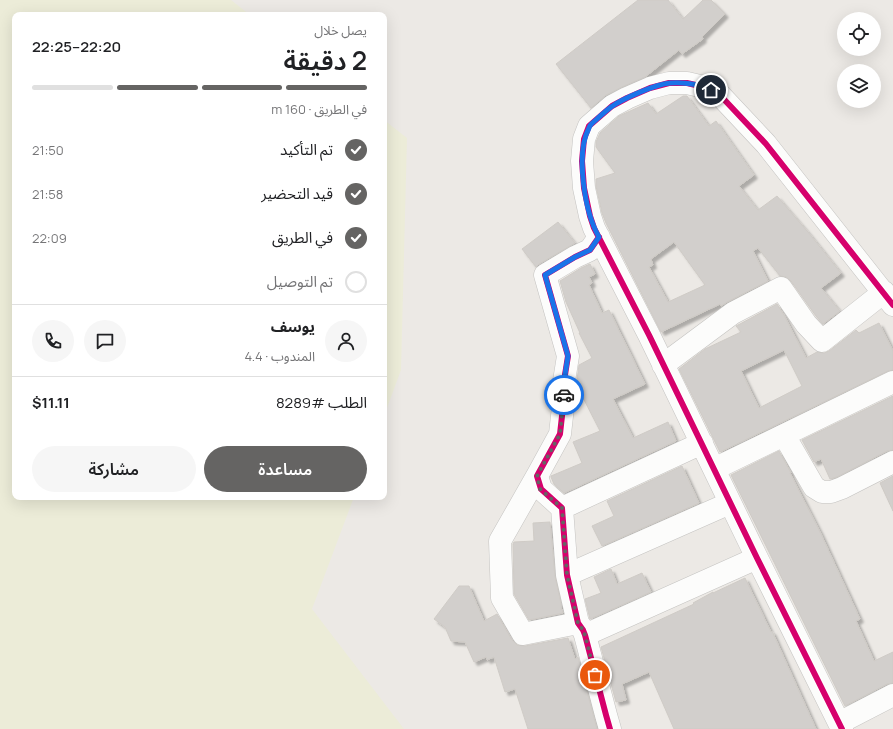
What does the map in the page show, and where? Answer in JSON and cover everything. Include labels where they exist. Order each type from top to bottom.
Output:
[{"type":"street","points":[[663,365],[733,313],[781,288],[806,324],[822,341],[888,299],[766,144],[719,94],[704,86],[687,83],[669,83],[650,88],[627,98],[612,106],[589,126],[584,139],[582,168],[584,188],[594,228],[649,335],[663,365],[702,443],[757,558],[840,726],[893,695]]},
{"type":"street","points":[[599,237],[590,250],[545,275],[568,356],[564,381],[564,398],[560,434],[500,541],[502,598],[523,634],[582,629],[757,558]]},
{"type":"street","points":[[714,469],[893,382]]},
{"type":"street","points":[[784,435],[814,487],[822,492],[831,492],[842,488],[893,462]]},
{"type":"street","points":[[562,508],[702,443]]},
{"type":"street","points":[[537,476],[540,489],[562,508],[567,575],[610,729]]},
{"type":"street","points":[[567,575],[730,502]]},
{"type":"green space","points":[[0,0],[231,0],[246,12],[12,12],[12,500],[353,500],[312,609],[404,729],[0,729]]},
{"type":"green space","points":[[387,122],[407,138],[401,370],[387,408]]},
{"type":"building","points":[[638,0],[668,0],[683,19],[703,0],[711,0],[725,14],[702,37],[703,39],[682,54],[679,50],[645,77],[606,95],[591,108],[556,64]]},
{"type":"building","points":[[683,96],[687,96],[709,126],[716,121],[754,175],[739,186],[758,210],[777,196],[841,273],[821,288],[840,311],[823,324],[791,281],[786,277],[780,276],[758,248],[753,251],[768,281],[721,306],[720,304],[661,332],[606,223],[602,213],[596,186],[596,179],[615,173],[596,147],[596,142],[600,133],[619,116],[648,103],[656,114]],"holes":[[[674,242],[705,285],[668,302],[649,267],[653,265],[651,259]]]},
{"type":"building","points":[[558,222],[575,243],[536,267],[522,249]]},
{"type":"building","points":[[590,264],[595,274],[589,277],[592,283],[589,285],[602,313],[609,310],[645,384],[613,399],[633,438],[668,422],[676,441],[564,493],[554,484],[551,476],[582,463],[573,442],[600,431],[577,386],[576,387],[579,365],[592,358],[579,333],[566,302],[560,281]]},
{"type":"building","points":[[777,304],[806,358],[817,352],[824,353],[829,351],[856,330],[859,333],[879,323],[893,351],[893,370],[888,371],[720,452],[679,369],[705,349],[741,332],[736,326]],"holes":[[[784,350],[802,386],[759,408],[741,371]]]},
{"type":"building","points":[[893,396],[893,450],[887,451],[837,477],[830,479],[821,459],[814,462],[802,440]]},
{"type":"building","points":[[779,451],[820,532],[860,619],[856,621],[874,661],[893,652],[893,683],[887,684],[845,706],[731,475]]},
{"type":"building","points":[[682,466],[699,503],[602,546],[592,526],[614,516],[607,501]]},
{"type":"building","points":[[893,476],[893,511],[880,483]]},
{"type":"building","points":[[550,522],[555,576],[561,603],[561,610],[562,609],[563,613],[529,620],[514,594],[513,544],[514,542],[534,541],[533,523]]},
{"type":"building","points":[[611,569],[617,584],[642,573],[651,592],[590,619],[585,599],[601,593],[594,577]]},
{"type":"building","points":[[745,578],[771,632],[772,631],[816,729],[674,729],[649,672],[622,684],[626,700],[616,702],[601,647],[694,604],[693,603],[713,592]]},
{"type":"building","points":[[459,586],[469,586],[484,621],[497,614],[512,640],[517,645],[525,646],[568,638],[575,659],[578,657],[597,729],[528,729],[515,689],[505,692],[494,657],[487,660],[486,657],[474,662],[465,642],[451,641],[445,627],[434,619]]},
{"type":"cycle path","points":[[842,729],[649,335],[594,228],[584,188],[582,161],[584,139],[589,126],[612,106],[650,88],[669,83],[687,83],[704,87],[719,94],[766,144],[893,305]]},
{"type":"cycle path","points":[[599,237],[590,250],[545,275],[568,356],[564,381],[564,398],[560,434],[537,476],[541,489],[562,508],[567,575],[578,623],[585,635],[610,729]]},
{"type":"way so far","points":[[564,395],[560,434],[537,476],[540,489],[562,508],[567,575],[578,623],[585,635],[595,675]]},
{"type":"route","points":[[564,395],[564,381],[568,356],[545,275],[590,250],[599,237],[590,216],[584,188],[582,161],[584,139],[589,126],[612,106],[650,88],[669,83],[687,83],[704,86],[711,90]]}]
